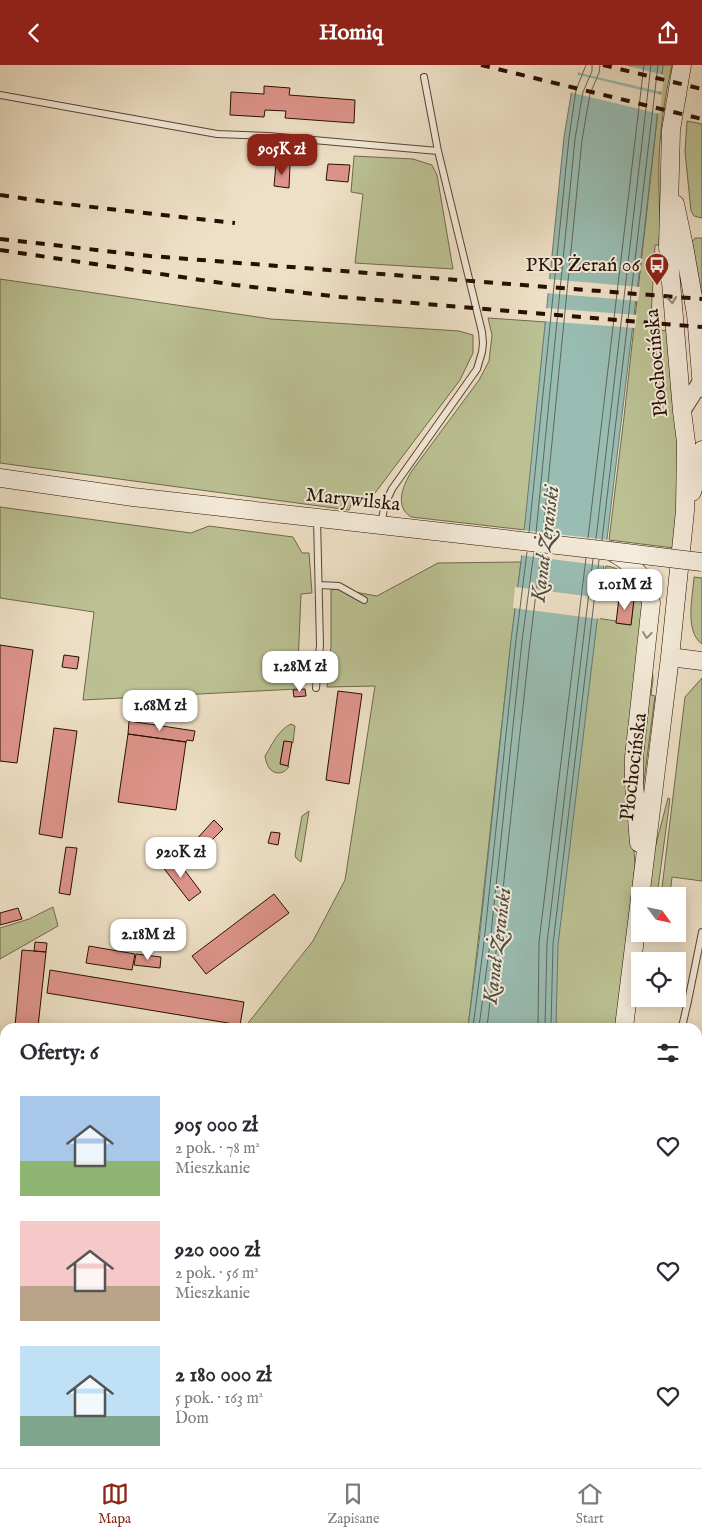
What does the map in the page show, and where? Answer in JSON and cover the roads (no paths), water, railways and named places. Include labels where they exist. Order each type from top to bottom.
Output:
[{"type":"main road","name":"Płochocińska","points":[[625,1023],[631,992],[647,832],[670,657],[685,511],[686,442],[668,247],[671,130],[682,65]]},
{"type":"main road","name":"Płochocińska","points":[[670,181],[681,226],[699,319],[702,388]]},
{"type":"main road","points":[[676,342],[686,368],[690,374],[702,381]]},
{"type":"main road","name":"Płochocińska","points":[[685,511],[698,474],[702,450]]},
{"type":"main road","name":"Marywilska","points":[[0,478],[133,497],[702,562]]},
{"type":"main road","points":[[610,551],[624,559],[637,570],[649,594],[650,612],[634,757],[634,783],[643,872]]},
{"type":"main road","points":[[670,657],[702,661]]},
{"type":"street","points":[[682,411],[702,381]]},
{"type":"lane","points":[[381,524],[392,489],[468,382],[476,369],[483,343],[482,332],[438,151],[424,77]]},
{"type":"lane","points":[[0,95],[217,134],[268,136],[438,151]]},
{"type":"lane","points":[[316,688],[320,645],[317,518]]},
{"type":"lane","points":[[319,585],[339,587],[364,600]]},
{"type":"lane","points":[[683,1023],[702,932]]},
{"type":"water","name":"Kanał Żerański","points":[[582,65],[663,65],[558,945],[556,1023],[469,1023],[521,562],[564,137],[572,89]]},
{"type":"railway","points":[[481,65],[702,119]]},
{"type":"railway","points":[[603,65],[702,89]]},
{"type":"railway","points":[[0,195],[235,223]]},
{"type":"railway","points":[[0,239],[150,256],[702,299]]},
{"type":"railway","points":[[0,250],[235,285],[341,297],[702,327]]},
{"type":"place","name":"PKP Żerań 06","points":[[657,286]]}]
